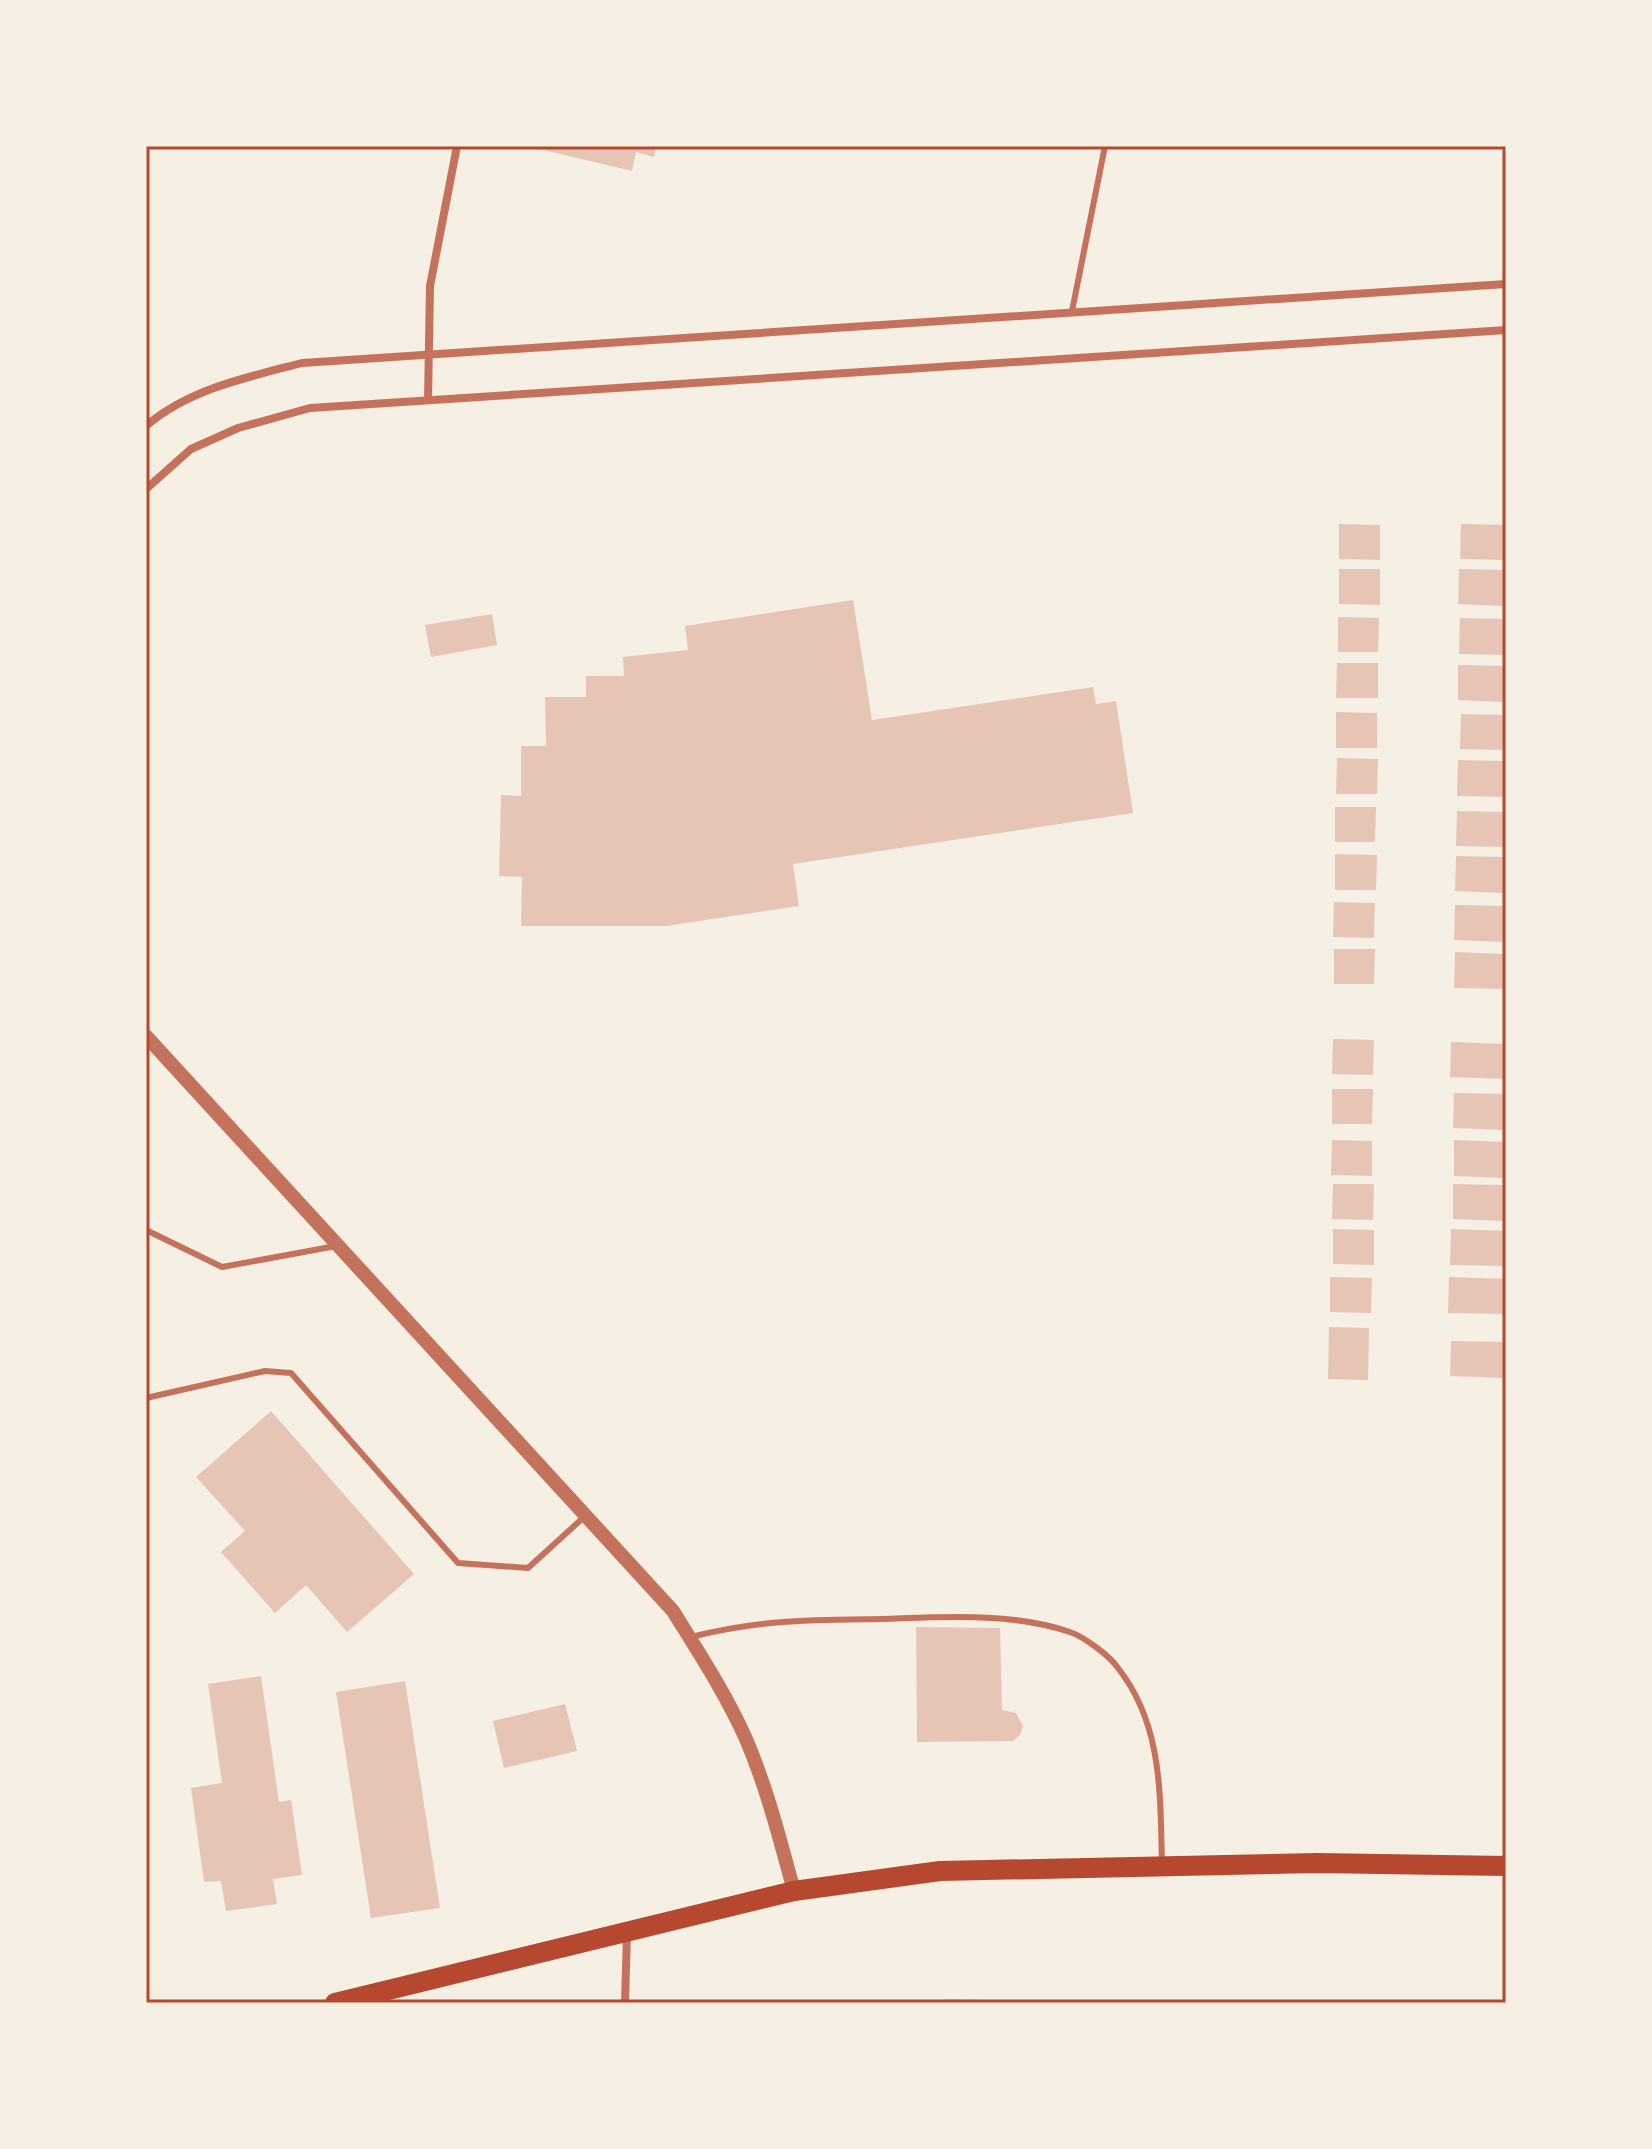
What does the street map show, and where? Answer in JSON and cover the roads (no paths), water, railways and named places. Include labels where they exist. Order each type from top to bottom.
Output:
[{"type":"main road","points":[[335,2003],[794,1891],[940,1871],[1317,1863],[1506,1866]]},
{"type":"street","points":[[428,400],[430,286],[457,146]]},
{"type":"street","points":[[146,426],[165,409],[223,384],[302,363],[1506,284]]},
{"type":"street","points":[[146,489],[191,449],[238,428],[310,408],[1506,330]]},
{"type":"street","points":[[146,1036],[673,1611],[727,1699],[747,1740],[769,1801],[794,1891]]},
{"type":"street","points":[[625,2003],[627,1932]]},
{"type":"lane","points":[[1072,311],[1105,146]]},
{"type":"lane","points":[[146,1230],[222,1267],[338,1245]]},
{"type":"lane","points":[[146,1398],[265,1371],[291,1373],[458,1563],[528,1568],[586,1514]]},
{"type":"lane","points":[[689,1637],[766,1620],[958,1617],[1038,1623],[1074,1633],[1117,1665],[1147,1716],[1158,1769],[1162,1868]]}]
